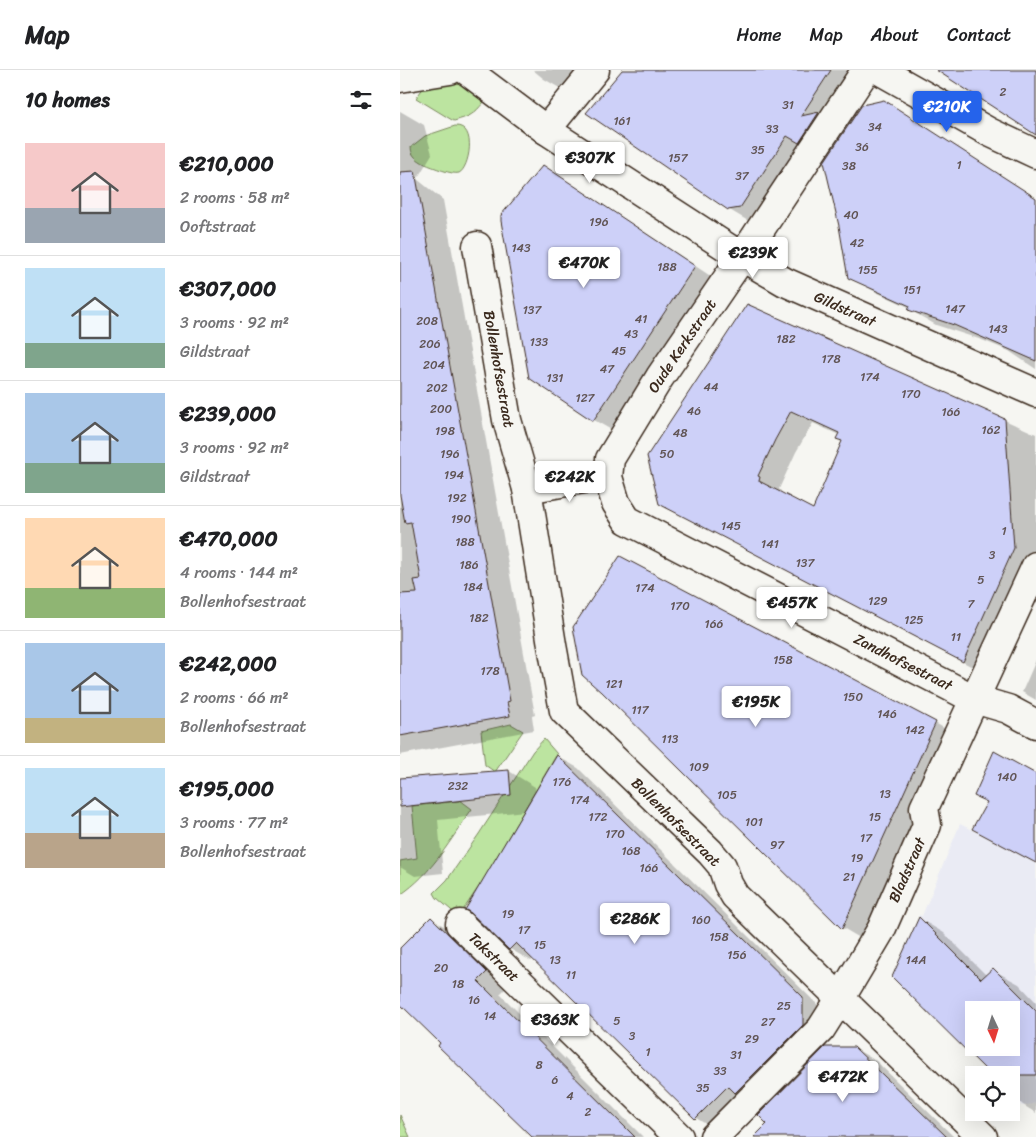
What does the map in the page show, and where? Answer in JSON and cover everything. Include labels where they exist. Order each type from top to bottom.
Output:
[{"type":"street","points":[[400,78],[450,70]]},
{"type":"street","name":"Gildstraat","points":[[466,70],[546,130],[742,257],[785,282],[1036,393]]},
{"type":"street","points":[[546,130],[595,70]]},
{"type":"street","name":"Oude Kerkstraat","points":[[608,477],[610,459],[660,377],[866,70]]},
{"type":"street","points":[[879,70],[989,132],[1036,154]]},
{"type":"street","name":"Bollenhofsestraat","points":[[477,246],[507,420],[527,490],[564,711],[710,852],[722,866],[728,884],[735,896],[983,1137]]},
{"type":"street","points":[[527,490],[589,478],[608,477]]},
{"type":"street","name":"Zandhofsestraat","points":[[608,477],[616,503],[627,520],[974,699],[1008,709],[1036,724]]},
{"type":"street","name":"Bladstraat","points":[[714,1137],[820,1029],[840,999],[880,930],[927,825],[924,808],[1036,566]]},
{"type":"street","name":"Takstraat","points":[[460,924],[679,1137]]},
{"type":"shaded area","points":[[960,824],[1036,862],[1036,1103],[1022,1106],[1020,1104],[1020,1066],[982,1066],[972,1056],[1020,1056],[1020,1001],[965,1001],[965,1049],[892,977],[919,915],[922,916]]},
{"type":"green space","points":[[459,82],[484,102],[474,112],[464,118],[454,121],[416,98],[424,87]]},
{"type":"green space","points":[[455,126],[467,132],[469,139],[468,156],[463,170],[459,173],[447,172],[417,159],[411,147],[425,136]]},
{"type":"green space","points":[[511,724],[523,731],[495,772],[485,765],[481,731]]},
{"type":"green space","points":[[544,739],[557,754],[484,879],[458,916],[437,898],[434,893],[447,880],[533,751]]},
{"type":"green space","points":[[460,800],[472,809],[422,877],[400,895],[400,861],[417,858],[412,806]]},
{"type":"green space","points":[[400,1115],[410,1137],[400,1137]]},
{"type":"building","points":[[622,70],[831,70],[801,116],[819,112],[799,143],[787,136],[740,208],[728,210],[586,113]]},
{"type":"building","points":[[936,70],[1036,70],[1036,135]]},
{"type":"building","points":[[884,100],[1036,198],[1036,361],[954,325],[908,310],[910,306],[848,278],[839,226],[824,162],[862,105]]},
{"type":"building","points":[[543,165],[695,266],[593,421],[529,378],[501,215]]},
{"type":"building","points":[[415,171],[510,701],[507,702],[510,716],[400,736],[400,594],[417,593],[414,580],[421,579],[411,522],[405,523],[400,495],[400,172]]},
{"type":"building","points":[[747,304],[1005,419],[1014,548],[963,662],[659,504],[647,456]],"holes":[[[791,411],[839,433],[836,439],[842,441],[813,509],[759,481],[760,477],[758,476]]]},
{"type":"building","points":[[620,556],[936,722],[842,929],[601,691],[582,675],[573,627]]},
{"type":"building","points":[[994,751],[1036,774],[1036,863],[972,829],[987,802],[974,796]]},
{"type":"building","points":[[557,755],[803,997],[803,1025],[735,1093],[728,1086],[695,1119],[516,943],[509,950],[471,913],[465,910]]},
{"type":"building","points":[[509,770],[511,795],[400,807],[400,778]]},
{"type":"building","points":[[431,917],[487,972],[478,981],[635,1137],[532,1137],[438,1046],[440,1043],[400,1004],[400,948]]},
{"type":"building","points":[[919,917],[981,979],[993,968],[1036,1011],[1036,1075],[1020,1075],[1020,1066],[982,1066],[972,1056],[1020,1056],[1020,1001],[965,1001],[965,1049],[892,977]]},
{"type":"building","points":[[825,1047],[854,1047],[947,1137],[754,1137],[767,1124],[758,1115]]}]
